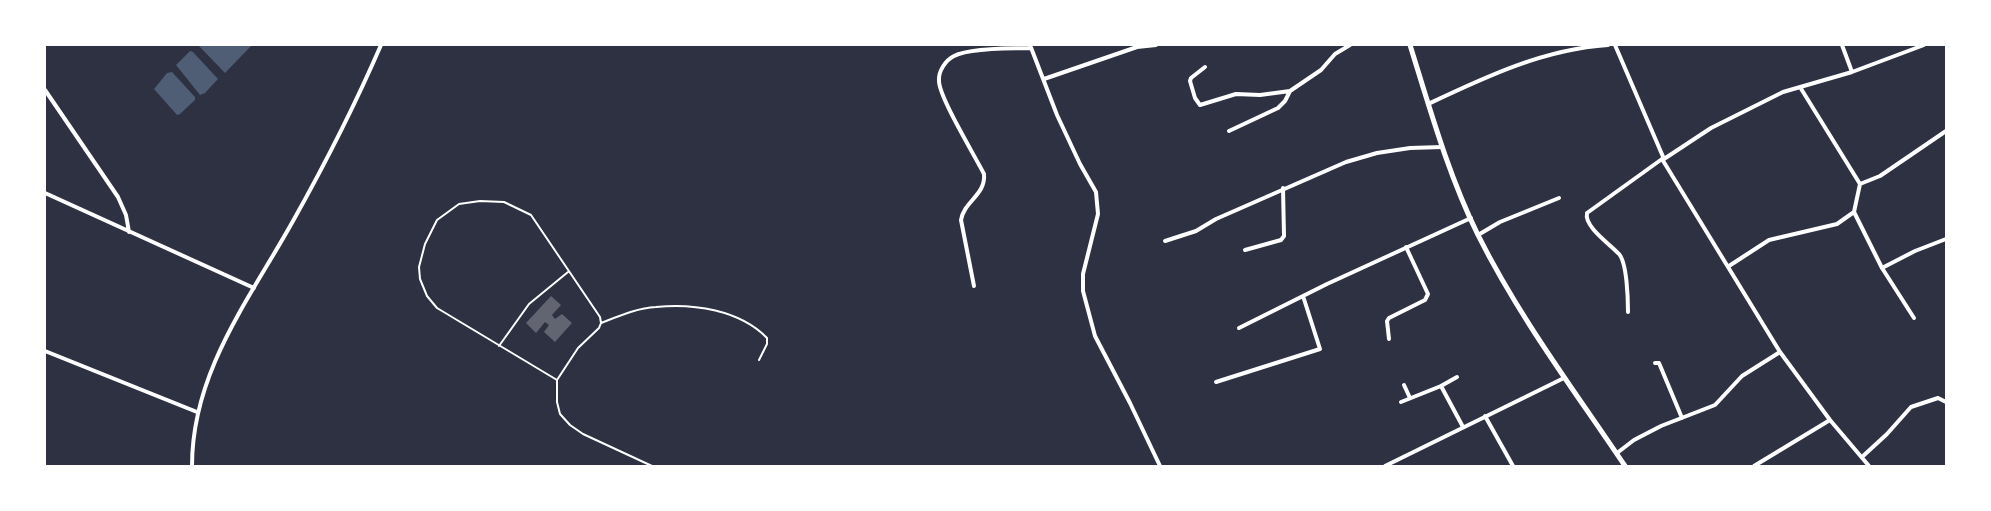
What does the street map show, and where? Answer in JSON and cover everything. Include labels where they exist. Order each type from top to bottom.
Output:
[{"type":"main road","points":[[1410,45],[1442,148],[1478,235],[1520,308],[1564,378],[1625,466]]},
{"type":"street","points":[[192,466],[192,441],[197,412],[205,383],[222,343],[294,220],[352,111],[381,45]]},
{"type":"street","points":[[1044,79],[1138,47],[1156,45]]},
{"type":"street","points":[[1229,131],[1278,108],[1285,101],[1290,91],[1321,70],[1336,54],[1350,45]]},
{"type":"street","points":[[1428,104],[1492,74],[1533,60],[1592,46],[1608,45]]},
{"type":"street","points":[[1615,45],[1663,159],[1684,196],[1729,266],[1780,352],[1830,420],[1869,466]]},
{"type":"street","points":[[1842,45],[1852,72]]},
{"type":"street","points":[[1628,312],[1623,259],[1588,224],[1587,213],[1663,159],[1729,118],[1783,92],[1852,72],[1924,45]]},
{"type":"street","points":[[974,286],[961,220],[962,212],[983,188],[984,174],[940,89],[940,73],[947,61],[961,54],[1031,46],[1057,115],[1080,164],[1096,192],[1098,214],[1083,274],[1083,291],[1094,336],[1130,403],[1160,466]]},
{"type":"street","points":[[1206,67],[1191,78],[1190,81],[1195,98],[1200,105],[1236,94],[1260,95],[1290,91]]},
{"type":"street","points":[[1800,87],[1860,184],[1854,212],[1882,268],[1914,318]]},
{"type":"street","points":[[45,90],[118,197],[126,215],[129,232]]},
{"type":"street","points":[[1860,184],[1880,176],[1946,131]]},
{"type":"street","points":[[1165,241],[1196,231],[1216,219],[1346,162],[1377,152],[1410,148],[1442,148]]},
{"type":"street","points":[[1245,250],[1281,240],[1284,236],[1284,188]]},
{"type":"street","points":[[45,193],[254,288]]},
{"type":"street","points":[[1478,235],[1500,222],[1559,198]]},
{"type":"street","points":[[1729,266],[1769,240],[1837,224],[1854,212]]},
{"type":"street","points":[[1239,328],[1406,247],[1471,218]]},
{"type":"street","points":[[1882,268],[1915,251],[1946,239]]},
{"type":"street","points":[[1389,339],[1387,321],[1389,318],[1425,300],[1428,294],[1406,247]]},
{"type":"street","points":[[1216,382],[1320,349],[1303,296]]},
{"type":"street","points":[[45,351],[197,412]]},
{"type":"street","points":[[1616,453],[1634,440],[1661,426],[1714,405],[1742,376],[1780,352]]},
{"type":"street","points":[[1655,363],[1659,362],[1682,418]]},
{"type":"street","points":[[1401,402],[1441,386],[1457,377]]},
{"type":"street","points":[[1385,466],[1564,378]]},
{"type":"street","points":[[1404,385],[1410,398]]},
{"type":"street","points":[[1441,386],[1463,427]]},
{"type":"street","points":[[1862,457],[1911,408],[1938,398],[1946,401]]},
{"type":"street","points":[[1485,416],[1513,466]]},
{"type":"street","points":[[1754,466],[1830,420]]},
{"type":"lane","points":[[556,380],[437,308],[424,292],[419,267],[425,244],[436,220],[459,204],[480,201],[504,202],[531,215],[600,317],[601,323],[599,328],[578,348],[556,380],[557,402],[560,414],[570,425],[583,434],[652,466]]},
{"type":"lane","points":[[499,346],[529,304],[568,272]]},
{"type":"lane","points":[[601,323],[626,313],[655,307],[708,308],[732,316],[758,329],[767,338],[767,344],[759,360]]},
{"type":"water","points":[[198,45],[252,45],[225,73]]},
{"type":"water","points":[[190,51],[218,79],[205,93],[200,95],[176,65]]},
{"type":"water","points":[[172,72],[195,97],[195,100],[177,115],[154,89],[167,73]]},
{"type":"building","points":[[551,296],[561,305],[552,315],[555,319],[562,314],[572,323],[555,342],[544,332],[549,325],[545,322],[536,333],[526,323]]}]
